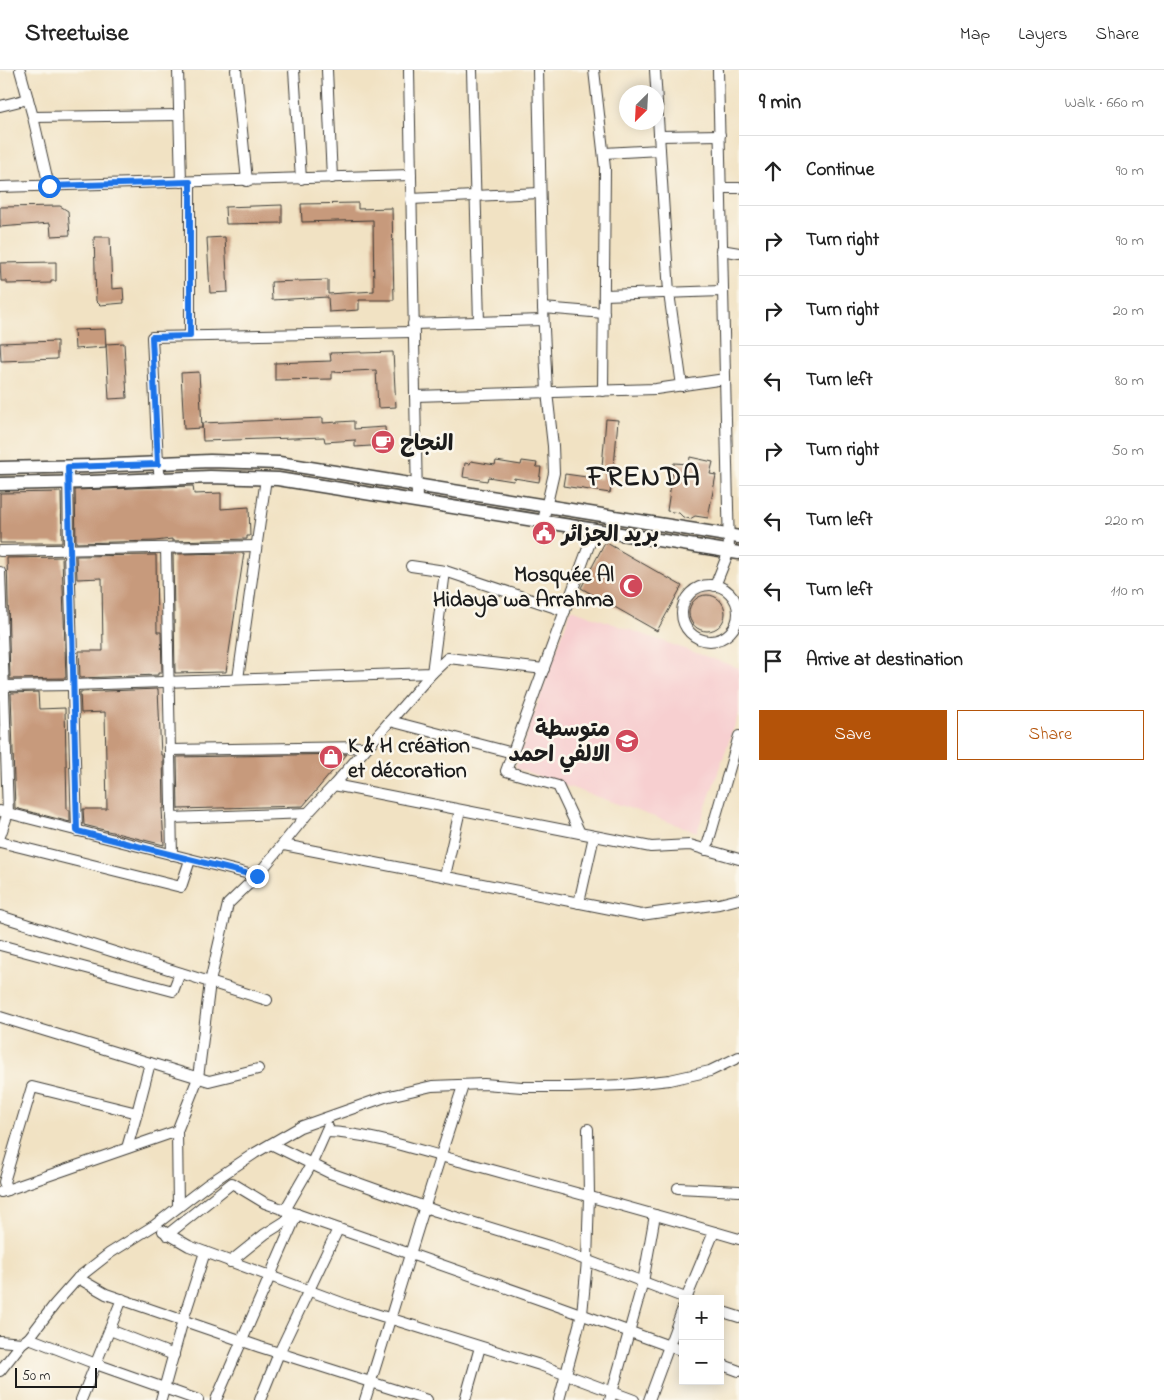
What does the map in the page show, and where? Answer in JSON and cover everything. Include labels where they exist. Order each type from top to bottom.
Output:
[{"type":"street","points":[[20,70],[49,186]]},
{"type":"street","points":[[178,70],[179,115],[185,182],[190,336]]},
{"type":"street","points":[[236,70],[247,181]]},
{"type":"street","points":[[294,70],[301,179]]},
{"type":"street","points":[[327,70],[332,178]]},
{"type":"street","points":[[409,70],[417,500]]},
{"type":"street","points":[[472,70],[478,322]]},
{"type":"street","points":[[538,70],[543,320],[554,473],[542,521]]},
{"type":"street","points":[[594,70],[606,168],[603,391]]},
{"type":"street","points":[[655,70],[670,293],[682,386]]},
{"type":"street","points":[[715,586],[734,552],[722,291],[722,188],[718,70]]},
{"type":"street","points":[[0,106],[28,99]]},
{"type":"street","points":[[33,117],[179,115]]},
{"type":"street","points":[[659,136],[720,135]]},
{"type":"street","points":[[604,153],[660,150]]},
{"type":"street","points":[[0,187],[411,175]]},
{"type":"street","points":[[722,188],[739,188]]},
{"type":"street","points":[[411,199],[540,193]]},
{"type":"street","points":[[721,250],[739,253]]},
{"type":"street","points":[[604,295],[722,291]]},
{"type":"street","points":[[543,308],[604,313]]},
{"type":"street","points":[[160,479],[152,337],[413,328],[478,322],[543,320]]},
{"type":"street","points":[[415,396],[656,390],[725,379]]},
{"type":"street","points":[[0,468],[210,461],[279,463],[734,536]]},
{"type":"street","points":[[68,467],[77,831]]},
{"type":"street","points":[[0,484],[210,477],[278,479],[734,552]]},
{"type":"street","points":[[238,679],[266,478]]},
{"type":"street","points":[[580,833],[558,786],[506,772],[595,529]]},
{"type":"street","points":[[0,552],[256,546]]},
{"type":"street","points":[[166,548],[172,855]]},
{"type":"street","points":[[411,566],[445,571],[565,611]]},
{"type":"street","points":[[432,672],[445,571]]},
{"type":"street","points":[[0,572],[4,812],[0,836]]},
{"type":"street","points":[[706,585],[715,586],[724,589],[731,595],[736,603],[738,622],[726,636],[718,641],[708,642],[699,640],[685,628],[682,610],[684,601],[690,593],[706,585]]},
{"type":"street","points":[[178,1208],[177,1131],[198,1078],[210,982],[228,904],[257,876],[308,813],[432,672],[448,658],[544,669]]},
{"type":"street","points":[[2,686],[432,672]]},
{"type":"street","points":[[390,720],[513,753]]},
{"type":"street","points":[[706,850],[739,736]]},
{"type":"street","points":[[170,750],[366,747]]},
{"type":"street","points":[[334,785],[651,847],[690,845],[739,859]]},
{"type":"street","points":[[445,876],[460,810]]},
{"type":"street","points":[[4,812],[257,876]]},
{"type":"street","points":[[171,818],[308,813]]},
{"type":"street","points":[[579,903],[594,836]]},
{"type":"street","points":[[0,842],[181,886],[190,860]]},
{"type":"street","points":[[284,844],[641,915],[719,904],[739,899]]},
{"type":"street","points":[[0,918],[267,1000]]},
{"type":"street","points":[[0,945],[173,991],[180,973]]},
{"type":"street","points":[[0,1017],[209,1081],[258,1069]]},
{"type":"street","points":[[0,1371],[78,1278],[110,1253],[155,1225],[207,1185],[300,1127],[385,1098],[432,1086],[484,1084],[522,1087],[571,1087],[623,1085],[670,1080],[710,1071],[739,1057]]},
{"type":"street","points":[[127,1148],[150,1063]]},
{"type":"street","points":[[365,1400],[391,1319],[409,1253],[426,1207],[440,1156],[463,1086]]},
{"type":"street","points":[[137,1112],[32,1087],[3,1191],[177,1131]]},
{"type":"street","points":[[285,1210],[311,1164],[334,1115]]},
{"type":"street","points":[[559,1400],[582,1314],[587,1261],[589,1196],[588,1129]]},
{"type":"street","points":[[326,1132],[346,1132],[440,1156],[739,1239]]},
{"type":"street","points":[[271,1144],[311,1164],[426,1207],[549,1246],[679,1296]]},
{"type":"street","points":[[167,1235],[232,1183],[265,1203],[679,1349]]},
{"type":"street","points":[[678,1188],[739,1191]]},
{"type":"street","points":[[230,1262],[265,1234],[297,1214]]},
{"type":"street","points":[[216,1400],[297,1214]]},
{"type":"street","points":[[611,1396],[643,1282],[655,1215]]},
{"type":"street","points":[[155,1225],[167,1235],[205,1252],[309,1291],[566,1374],[611,1396],[634,1400]]},
{"type":"street","points":[[260,1400],[338,1228]]},
{"type":"street","points":[[689,1295],[714,1232]]},
{"type":"street","points":[[161,1400],[205,1252]]},
{"type":"street","points":[[78,1278],[106,1294],[427,1400]]},
{"type":"street","points":[[81,1400],[122,1299]]},
{"type":"street","points":[[724,1312],[739,1318]]},
{"type":"street","points":[[649,1400],[679,1320]]},
{"type":"street","points":[[110,1330],[174,1355]]},
{"type":"street","points":[[0,1341],[26,1341],[198,1400]]},
{"type":"street","points":[[464,1400],[480,1346]]},
{"type":"street","points":[[724,1365],[739,1371]]},
{"type":"shaded area","name":"متوسطة الالفي احمد","points":[[571,609],[739,668],[739,713],[697,832],[515,768]]},
{"type":"building","points":[[358,203],[358,209],[392,208],[394,300],[359,300],[359,310],[329,312],[328,297],[272,300],[271,282],[328,280],[328,294],[374,291],[373,220],[302,222],[301,204]]},
{"type":"building","points":[[282,205],[282,223],[226,224],[225,207]]},
{"type":"building","points":[[60,206],[68,211],[70,235],[51,236],[50,223],[0,227],[0,207]]},
{"type":"building","points":[[94,237],[110,237],[112,289],[123,288],[124,303],[100,305],[96,301]]},
{"type":"building","points":[[225,237],[228,292],[210,293],[207,238]]},
{"type":"building","points":[[56,262],[56,281],[51,281],[51,283],[7,284],[7,281],[1,281],[0,263]]},
{"type":"building","points":[[105,329],[106,347],[75,349],[74,330]]},
{"type":"building","points":[[57,341],[57,359],[1,361],[0,343]]},
{"type":"building","points":[[124,343],[127,398],[109,399],[106,344]]},
{"type":"building","points":[[393,352],[396,407],[378,408],[376,370],[332,372],[332,379],[275,380],[275,363],[331,361],[330,353]]},
{"type":"building","points":[[199,372],[202,428],[184,429],[181,373]]},
{"type":"building","points":[[323,418],[323,423],[354,421],[354,429],[385,427],[386,445],[355,447],[355,440],[325,442],[324,437],[203,441],[202,423]]},
{"type":"building","points":[[606,419],[618,420],[610,493],[563,486],[565,474],[601,479]]},
{"type":"building","points":[[690,457],[713,462],[710,474],[716,475],[708,518],[695,516],[690,519],[683,517],[679,513],[667,511],[674,463],[689,464]]},
{"type":"building","points":[[471,461],[495,465],[496,461],[521,465],[522,461],[537,463],[536,467],[541,467],[539,482],[514,478],[513,481],[488,477],[487,481],[463,477],[465,463],[470,464]]},
{"type":"building","points":[[193,486],[194,494],[221,493],[221,509],[249,507],[250,536],[247,536],[247,539],[172,541],[172,539],[76,543],[75,490]]},
{"type":"building","points":[[61,492],[62,543],[0,543],[0,493]]},
{"type":"building","name":"Mosquée Al Hidaya wa Arrahma","points":[[605,542],[682,586],[657,631],[581,588]]},
{"type":"building","points":[[244,553],[226,672],[175,673],[173,554]]},
{"type":"building","points":[[156,555],[157,632],[161,632],[162,673],[158,673],[158,675],[80,678],[79,651],[103,651],[102,578],[77,579],[76,556]]},
{"type":"building","points":[[62,557],[66,678],[10,679],[7,558]]},
{"type":"building","points":[[707,595],[719,601],[725,613],[719,625],[707,631],[695,625],[689,613],[695,601]]},
{"type":"building","points":[[158,689],[161,755],[163,755],[164,809],[162,809],[164,845],[84,825],[83,809],[107,809],[105,712],[81,713],[80,692]]},
{"type":"building","points":[[38,692],[39,709],[65,708],[67,810],[70,810],[70,822],[15,808],[11,693]]},
{"type":"building","points":[[347,754],[303,806],[178,809],[177,757]]},
{"type":"place","name":"النجاح","points":[[383,442]]},
{"type":"place","name":"بريد الجزائر","points":[[544,533]]},
{"type":"place","name":"Mosquée Al Hidaya wa Arrahma","points":[[631,586]]},
{"type":"place","name":"متوسطة الالفي احمد","points":[[627,741]]},
{"type":"place","name":"K & H création et décoration","points":[[331,757]]},
{"type":"district","name":"FRENDA","points":[[644,475]]},
{"type":"route","points":[[49,186],[190,182],[190,336],[152,337],[158,464],[68,467],[77,831],[257,876]]}]
